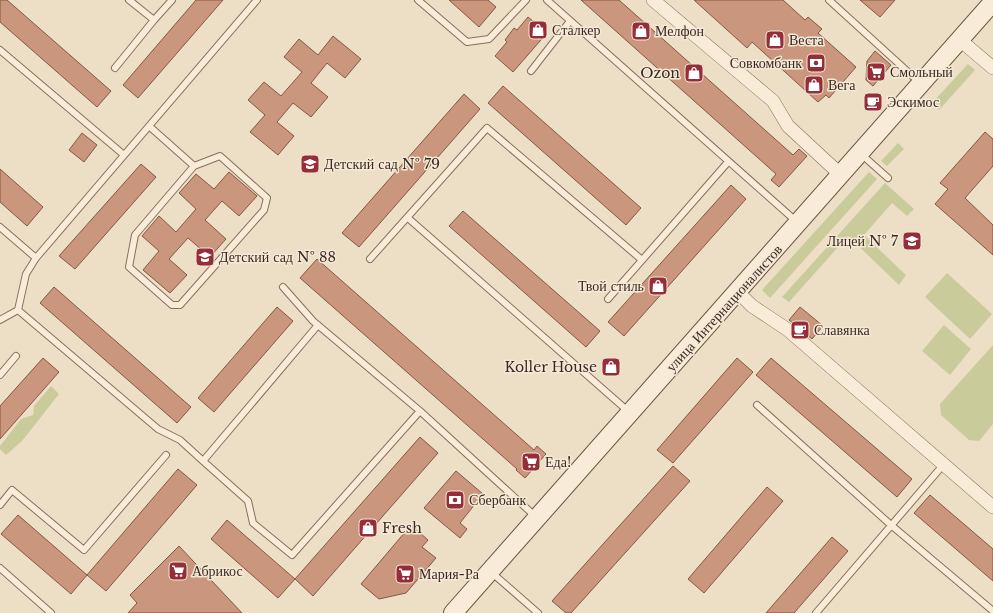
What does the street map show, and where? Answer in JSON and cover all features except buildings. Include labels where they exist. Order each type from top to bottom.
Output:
[{"type":"street","points":[[653,0],[773,101],[788,126],[841,175]]},
{"type":"street","name":"улица Интернационалистов","points":[[453,613],[993,2]]},
{"type":"street","points":[[960,40],[993,68]]},
{"type":"street","points":[[738,292],[752,306],[788,330],[993,507]]},
{"type":"lane","points":[[129,0],[154,20]]},
{"type":"lane","points":[[115,68],[172,0]]},
{"type":"lane","points":[[0,320],[18,310],[26,274],[36,258],[257,0]]},
{"type":"lane","points":[[418,0],[467,42],[489,39],[526,0]]},
{"type":"lane","points":[[547,0],[728,162],[799,223]]},
{"type":"lane","points":[[829,0],[921,84]]},
{"type":"lane","points":[[531,71],[570,21]]},
{"type":"lane","points":[[0,50],[124,155]]},
{"type":"lane","points":[[149,126],[194,166]]},
{"type":"lane","points":[[370,259],[487,128],[642,260]]},
{"type":"lane","points":[[860,154],[888,178]]},
{"type":"lane","points":[[220,156],[267,198],[264,210],[180,305],[172,305],[129,267],[135,235],[194,166],[220,156]]},
{"type":"lane","points":[[608,299],[728,162]]},
{"type":"lane","points":[[408,218],[631,413]]},
{"type":"lane","points":[[0,227],[36,258]]},
{"type":"lane","points":[[283,287],[318,325],[420,411],[537,518]]},
{"type":"lane","points":[[18,310],[158,429],[180,440],[248,502],[253,523],[292,555],[420,411]]},
{"type":"lane","points":[[203,461],[318,325]]},
{"type":"lane","points":[[0,375],[16,356]]},
{"type":"lane","points":[[757,405],[891,525],[993,611]]},
{"type":"lane","points":[[0,505],[12,490],[84,550],[166,456]]},
{"type":"lane","points":[[816,613],[945,464]]},
{"type":"lane","points":[[0,568],[51,613]]},
{"type":"lane","points":[[490,571],[538,613]]},
{"type":"green space","points":[[968,64],[975,70],[939,110],[932,103]]},
{"type":"green space","points":[[898,143],[904,149],[887,166],[881,161]]},
{"type":"green space","points":[[869,172],[877,179],[770,298],[762,290]]},
{"type":"green space","points":[[885,183],[914,209],[907,216],[892,203],[864,235],[906,275],[899,285],[848,236],[789,302],[782,297]]},
{"type":"green space","points":[[947,273],[992,314],[970,339],[925,297]]},
{"type":"green space","points":[[944,325],[971,349],[950,375],[922,351]]},
{"type":"green space","points":[[993,345],[993,424],[979,441],[969,440],[941,415],[940,404]]},
{"type":"green space","points":[[51,386],[59,394],[22,441],[6,455],[0,449],[0,446],[21,419],[33,415],[34,406]]},
{"type":"place","name":"Сталкер","points":[[538,30]]},
{"type":"place","name":"Мелфон","points":[[641,31]]},
{"type":"place","name":"Веста","points":[[775,40]]},
{"type":"place","name":"Совкомбанк","points":[[816,63]]},
{"type":"place","name":"Смольный","points":[[876,72]]},
{"type":"place","name":"Ozon","points":[[694,73]]},
{"type":"place","name":"Вега","points":[[814,85]]},
{"type":"place","name":"Эскимос","points":[[873,102]]},
{"type":"place","name":"Детский сад № 79","points":[[310,164]]},
{"type":"place","name":"Лицей № 7","points":[[912,241]]},
{"type":"place","name":"Детский сад № 88","points":[[205,257]]},
{"type":"place","name":"Твой стиль","points":[[658,286]]},
{"type":"place","name":"Славянка","points":[[800,330]]},
{"type":"place","name":"Koller House","points":[[611,367]]},
{"type":"place","name":"Еда!","points":[[531,462]]},
{"type":"place","name":"Сбербанк","points":[[455,500]]},
{"type":"place","name":"Fresh","points":[[368,528]]},
{"type":"place","name":"Абрикос","points":[[178,571]]},
{"type":"place","name":"Мария-Ра","points":[[405,574]]}]
